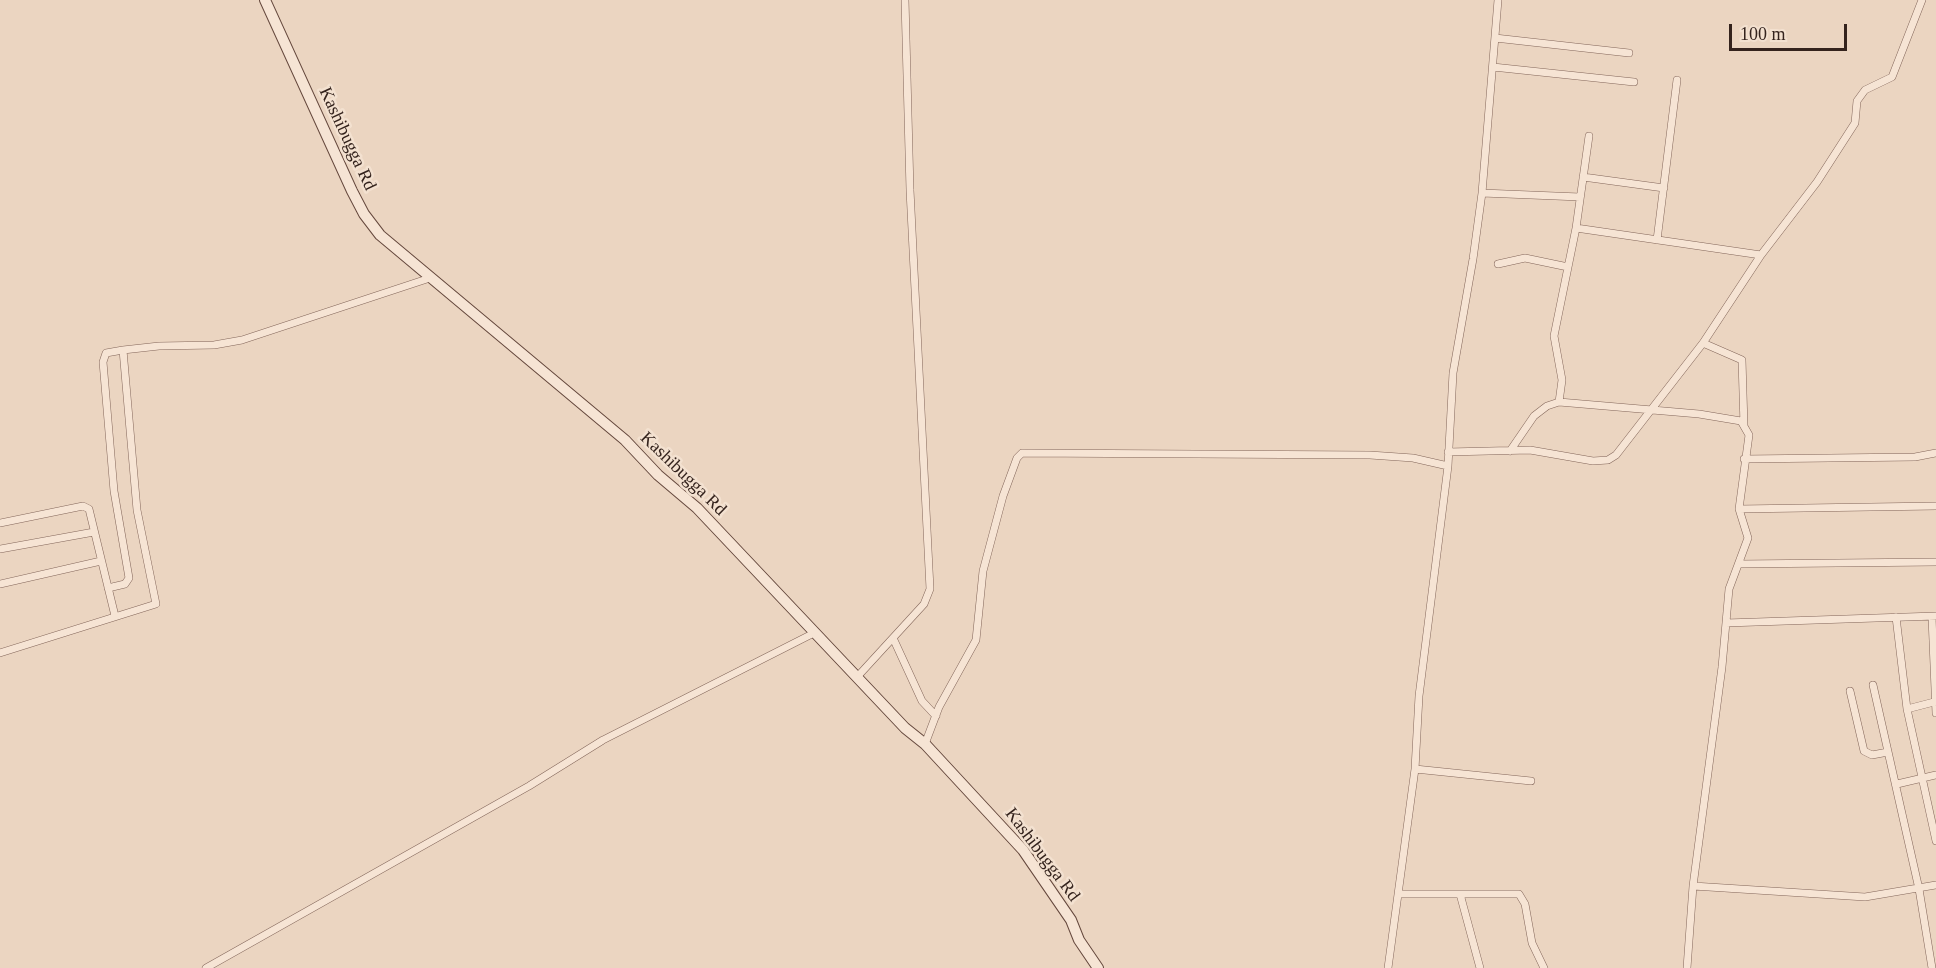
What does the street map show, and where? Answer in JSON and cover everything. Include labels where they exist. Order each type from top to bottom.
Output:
[{"type":"main road","name":"Kashibugga Rd","points":[[265,0],[364,214],[380,235],[625,440],[658,475],[697,508],[905,728],[925,744],[1023,850],[1071,920],[1079,940],[1098,968]]},
{"type":"street","points":[[858,676],[924,604],[931,579],[911,202],[905,0]]},
{"type":"street","points":[[1388,968],[1415,769],[1419,696],[1448,466],[1453,373],[1482,193],[1498,0]]},
{"type":"street","points":[[1448,453],[1530,450],[1593,461],[1608,460],[1616,455],[1652,412],[1703,343],[1761,255],[1798,208],[1856,123],[1857,101],[1865,90],[1892,77],[1922,0]]},
{"type":"street","points":[[1495,38],[1629,53]]},
{"type":"street","points":[[1493,67],[1634,82]]},
{"type":"street","points":[[1657,240],[1677,80]]},
{"type":"street","points":[[1559,402],[1562,380],[1554,336],[1576,228],[1589,136]]},
{"type":"street","points":[[1583,177],[1664,188]]},
{"type":"street","points":[[1482,193],[1580,197]]},
{"type":"street","points":[[1576,228],[1761,255]]},
{"type":"street","points":[[1498,264],[1525,258],[1568,267]]},
{"type":"street","points":[[108,588],[125,584],[129,578],[114,491],[103,362],[106,353],[159,346],[214,345],[242,340],[430,278]]},
{"type":"street","points":[[1703,343],[1742,360],[1744,428]]},
{"type":"street","points":[[0,653],[156,604],[137,510],[123,350]]},
{"type":"street","points":[[1510,451],[1534,416],[1546,406],[1559,402],[1652,412],[1699,414],[1741,421],[1749,435],[1744,459],[1740,509],[1748,538],[1730,589],[1693,886],[1687,968]]},
{"type":"street","points":[[925,744],[936,716],[976,640],[983,571],[1003,496],[1017,458],[1022,453],[1370,455],[1413,458],[1448,466]]},
{"type":"street","points":[[1744,459],[1915,457],[1936,453]]},
{"type":"street","points":[[0,523],[83,506],[89,509],[115,616]]},
{"type":"street","points":[[1740,509],[1936,506]]},
{"type":"street","points":[[0,549],[94,532]]},
{"type":"street","points":[[0,584],[101,561]]},
{"type":"street","points":[[1739,564],[1936,562]]},
{"type":"street","points":[[1726,623],[1934,617],[1936,713]]},
{"type":"street","points":[[1896,618],[1907,709],[1936,841]]},
{"type":"street","points":[[206,968],[529,786],[603,740],[814,633]]},
{"type":"street","points":[[893,638],[922,701],[936,716]]},
{"type":"street","points":[[1873,685],[1919,889],[1932,968]]},
{"type":"street","points":[[1850,691],[1864,751],[1872,755],[1888,752]]},
{"type":"street","points":[[1907,709],[1934,702]]},
{"type":"street","points":[[1415,769],[1531,781]]},
{"type":"street","points":[[1896,784],[1936,775]]},
{"type":"street","points":[[1693,886],[1865,897],[1936,885]]},
{"type":"street","points":[[1398,894],[1512,893],[1522,898],[1532,943],[1544,968]]},
{"type":"street","points":[[1460,894],[1480,968]]}]
